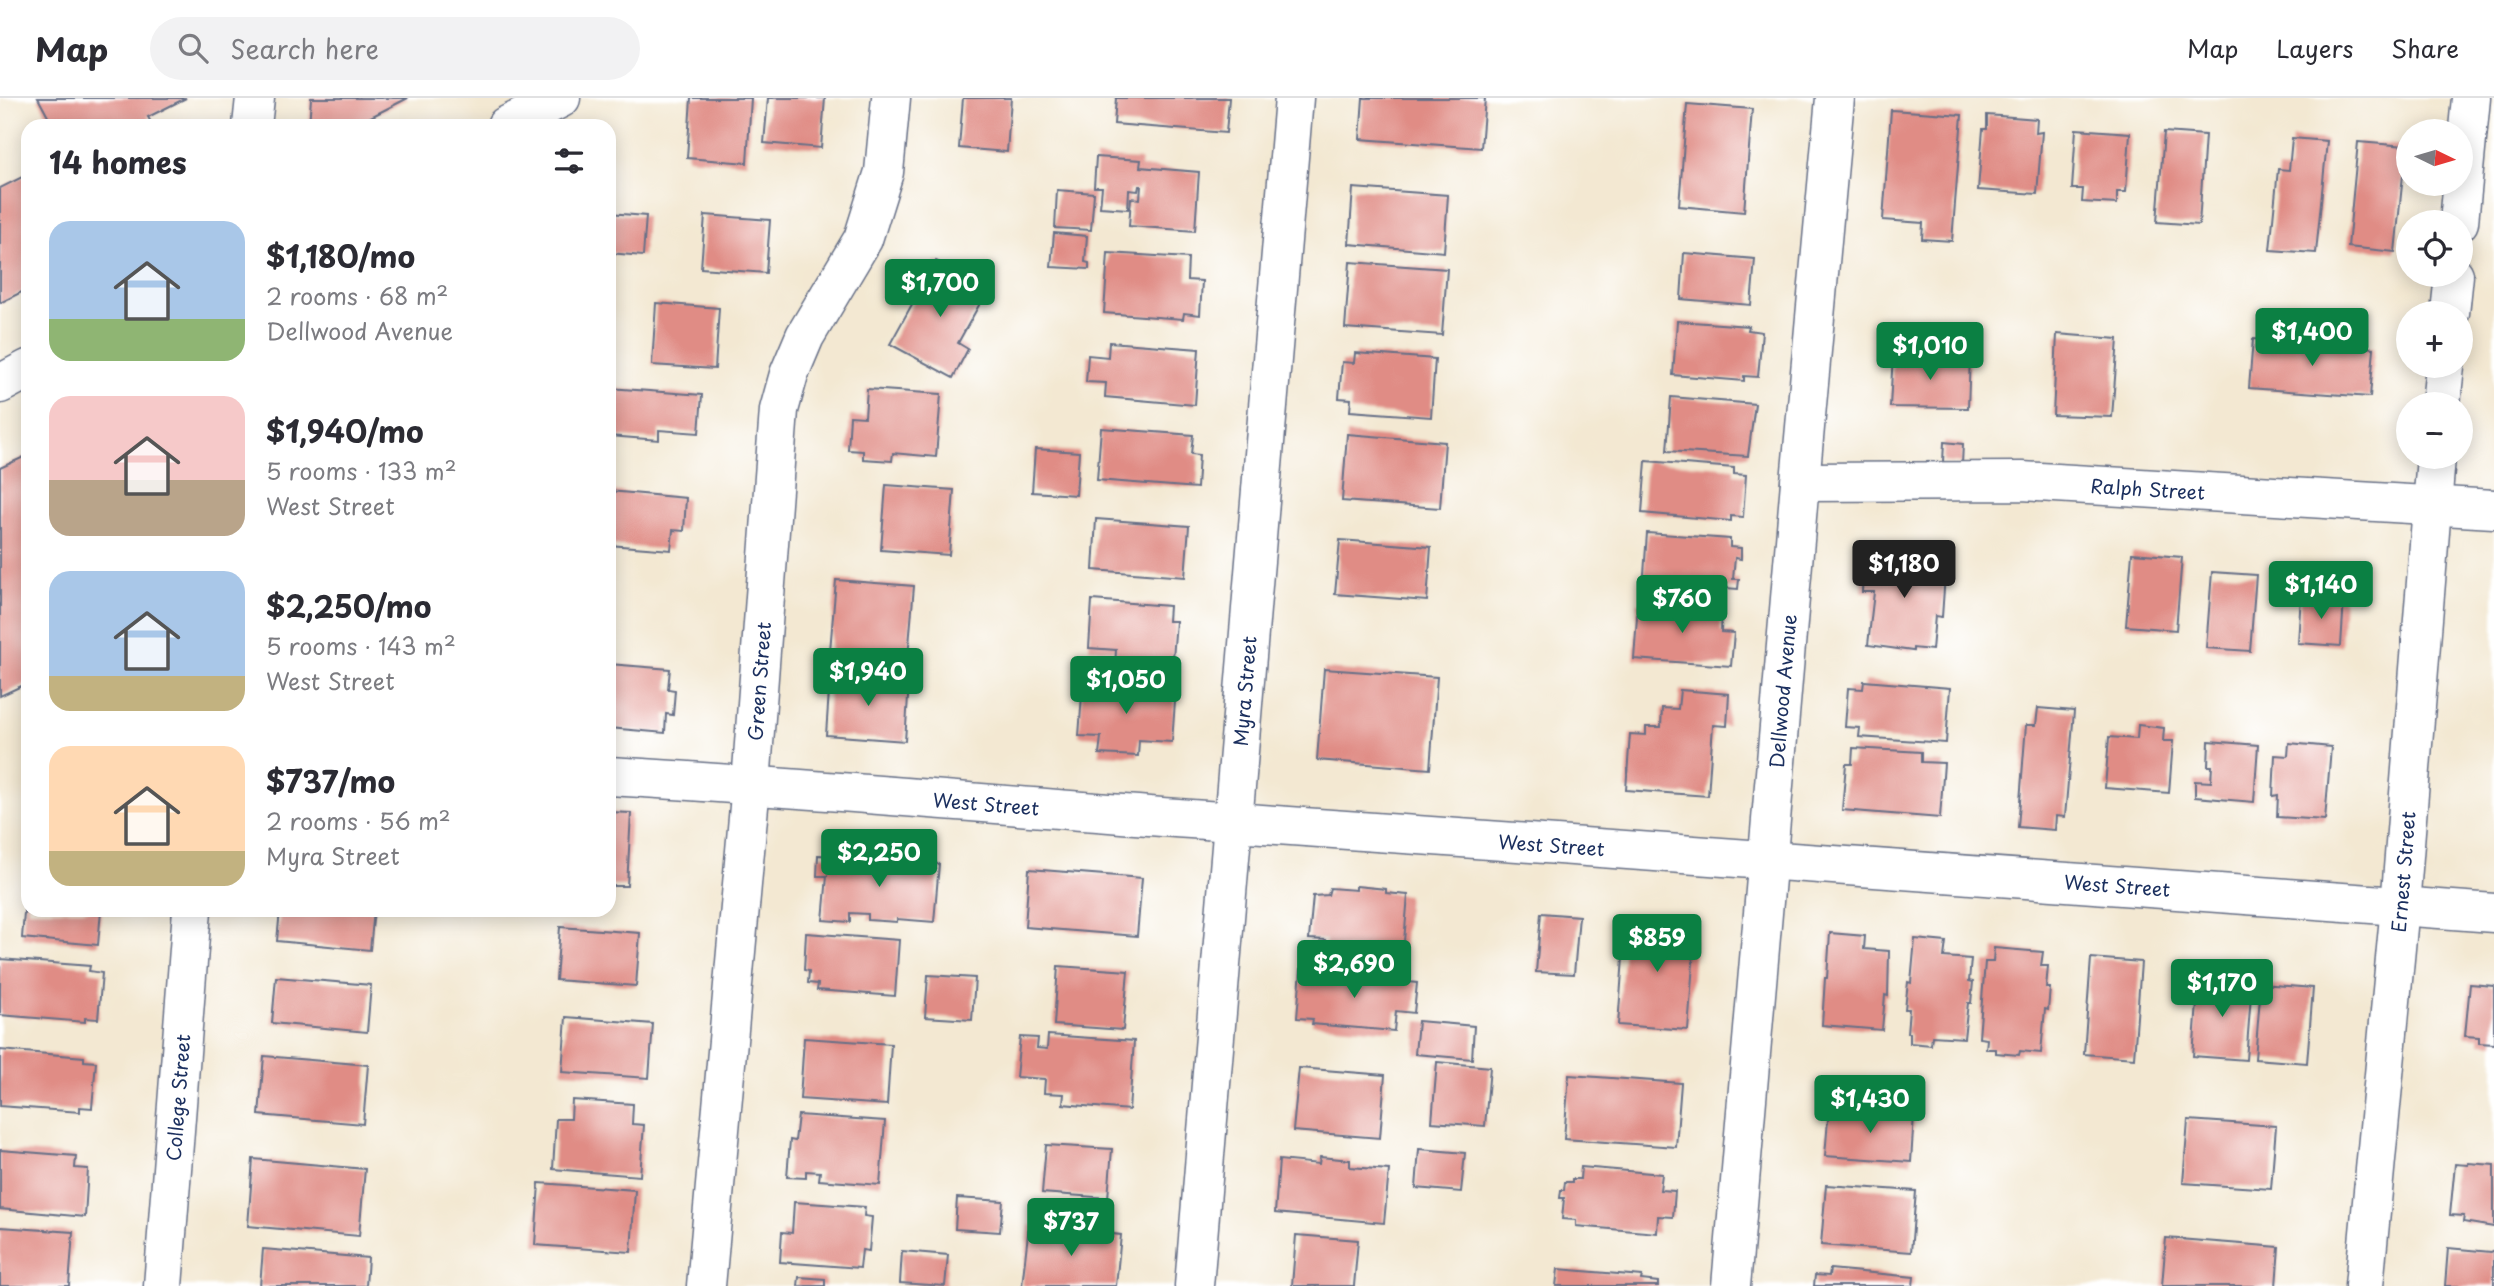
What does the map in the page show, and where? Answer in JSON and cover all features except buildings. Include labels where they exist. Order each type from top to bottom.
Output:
[{"type":"street","points":[[253,119],[255,98]]},
{"type":"street","points":[[520,119],[561,98]]},
{"type":"street","name":"Green Street","points":[[706,1286],[751,784],[779,410],[789,374],[805,336],[863,239],[884,172],[891,98]]},
{"type":"street","name":"Myra Street","points":[[1194,1286],[1294,98]]},
{"type":"street","name":"Dellwood Avenue","points":[[1731,1286],[1835,98]]},
{"type":"street","points":[[2460,210],[2471,98]]},
{"type":"street","points":[[0,384],[21,373]]},
{"type":"street","name":"Ernest Street","points":[[2364,1286],[2400,906],[2435,469]]},
{"type":"street","name":"Ralph Street","points":[[1800,482],[2022,481],[2494,509]]},
{"type":"street","name":"West Street","points":[[616,776],[751,784],[1235,822],[1767,858],[2494,913]]},
{"type":"street","name":"College Street","points":[[163,1286],[191,917]]}]
